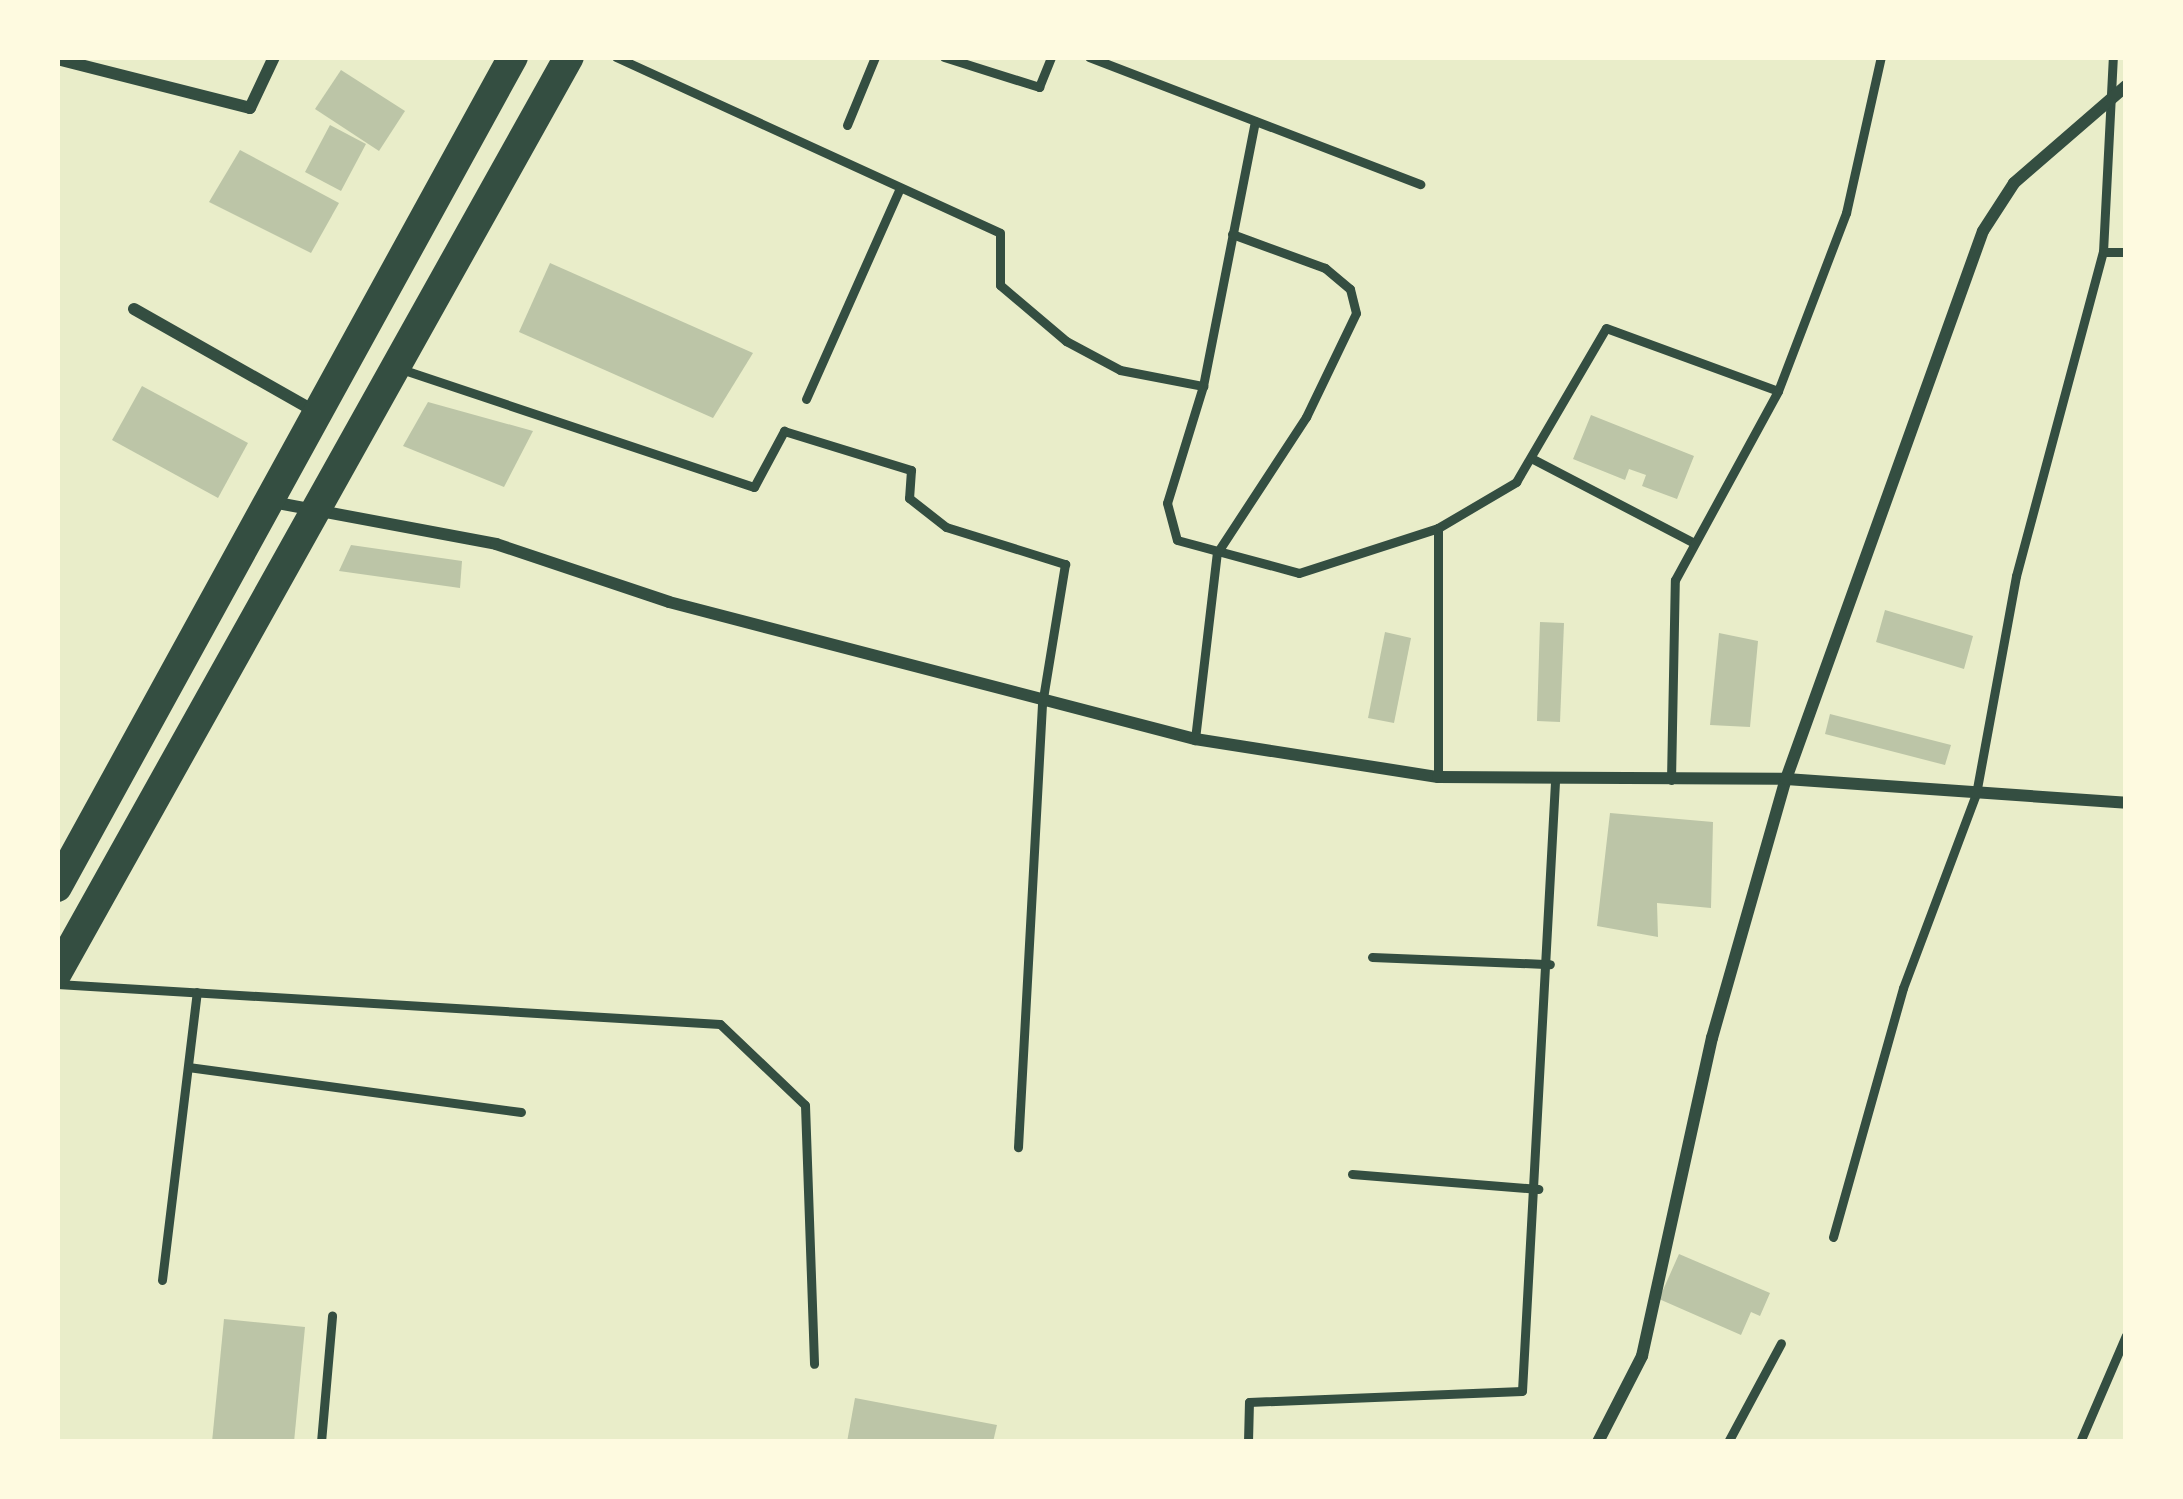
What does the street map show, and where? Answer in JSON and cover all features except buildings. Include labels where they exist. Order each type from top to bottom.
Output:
[{"type":"main road","points":[[57,887],[513,57]]},
{"type":"main road","points":[[57,973],[569,57]]},
{"type":"street","points":[[57,58],[250,108],[274,57]]},
{"type":"street","points":[[1598,1442],[1642,1356],[1712,1038],[1786,779],[1983,231],[2014,184],[2111,91],[2126,86]]},
{"type":"street","points":[[134,309],[315,412]]},
{"type":"street","points":[[267,501],[496,544],[1042,704],[1195,739],[1438,777],[1555,782],[1786,779],[2126,802]]},
{"type":"lane","points":[[616,57],[1000,233],[1000,285],[1066,340],[1120,370],[1202,386]]},
{"type":"lane","points":[[847,125],[875,57]]},
{"type":"lane","points":[[944,57],[1039,87],[1051,57]]},
{"type":"lane","points":[[1089,57],[1420,184]]},
{"type":"lane","points":[[1671,780],[1675,580],[1778,391],[1846,213],[1881,57]]},
{"type":"lane","points":[[1833,1238],[1903,988],[1976,794],[2016,576],[2103,252],[2114,57]]},
{"type":"lane","points":[[1255,121],[1202,386],[1167,503],[1177,541],[1299,573],[1438,528],[1516,482],[1606,328],[1778,391]]},
{"type":"lane","points":[[806,399],[900,188]]},
{"type":"lane","points":[[1195,739],[1217,553],[1306,417],[1356,313],[1325,268],[1232,234]]},
{"type":"lane","points":[[2103,252],[2126,252]]},
{"type":"lane","points":[[396,367],[754,487],[784,431],[911,470],[909,499],[946,527],[1065,564],[1042,704],[1018,1147]]},
{"type":"lane","points":[[1531,458],[1694,543]]},
{"type":"lane","points":[[1438,528],[1438,777]]},
{"type":"lane","points":[[1248,1442],[1249,1402],[1522,1390],[1538,1189],[1555,782]]},
{"type":"lane","points":[[1372,957],[1550,964]]},
{"type":"lane","points":[[57,984],[720,1024],[805,1105],[814,1364]]},
{"type":"lane","points":[[162,1280],[196,992]]},
{"type":"lane","points":[[188,1067],[521,1112]]},
{"type":"lane","points":[[1352,1174],[1538,1189]]},
{"type":"lane","points":[[321,1442],[332,1315]]},
{"type":"lane","points":[[2080,1442],[2126,1335]]},
{"type":"lane","points":[[1728,1442],[1781,1343]]}]
